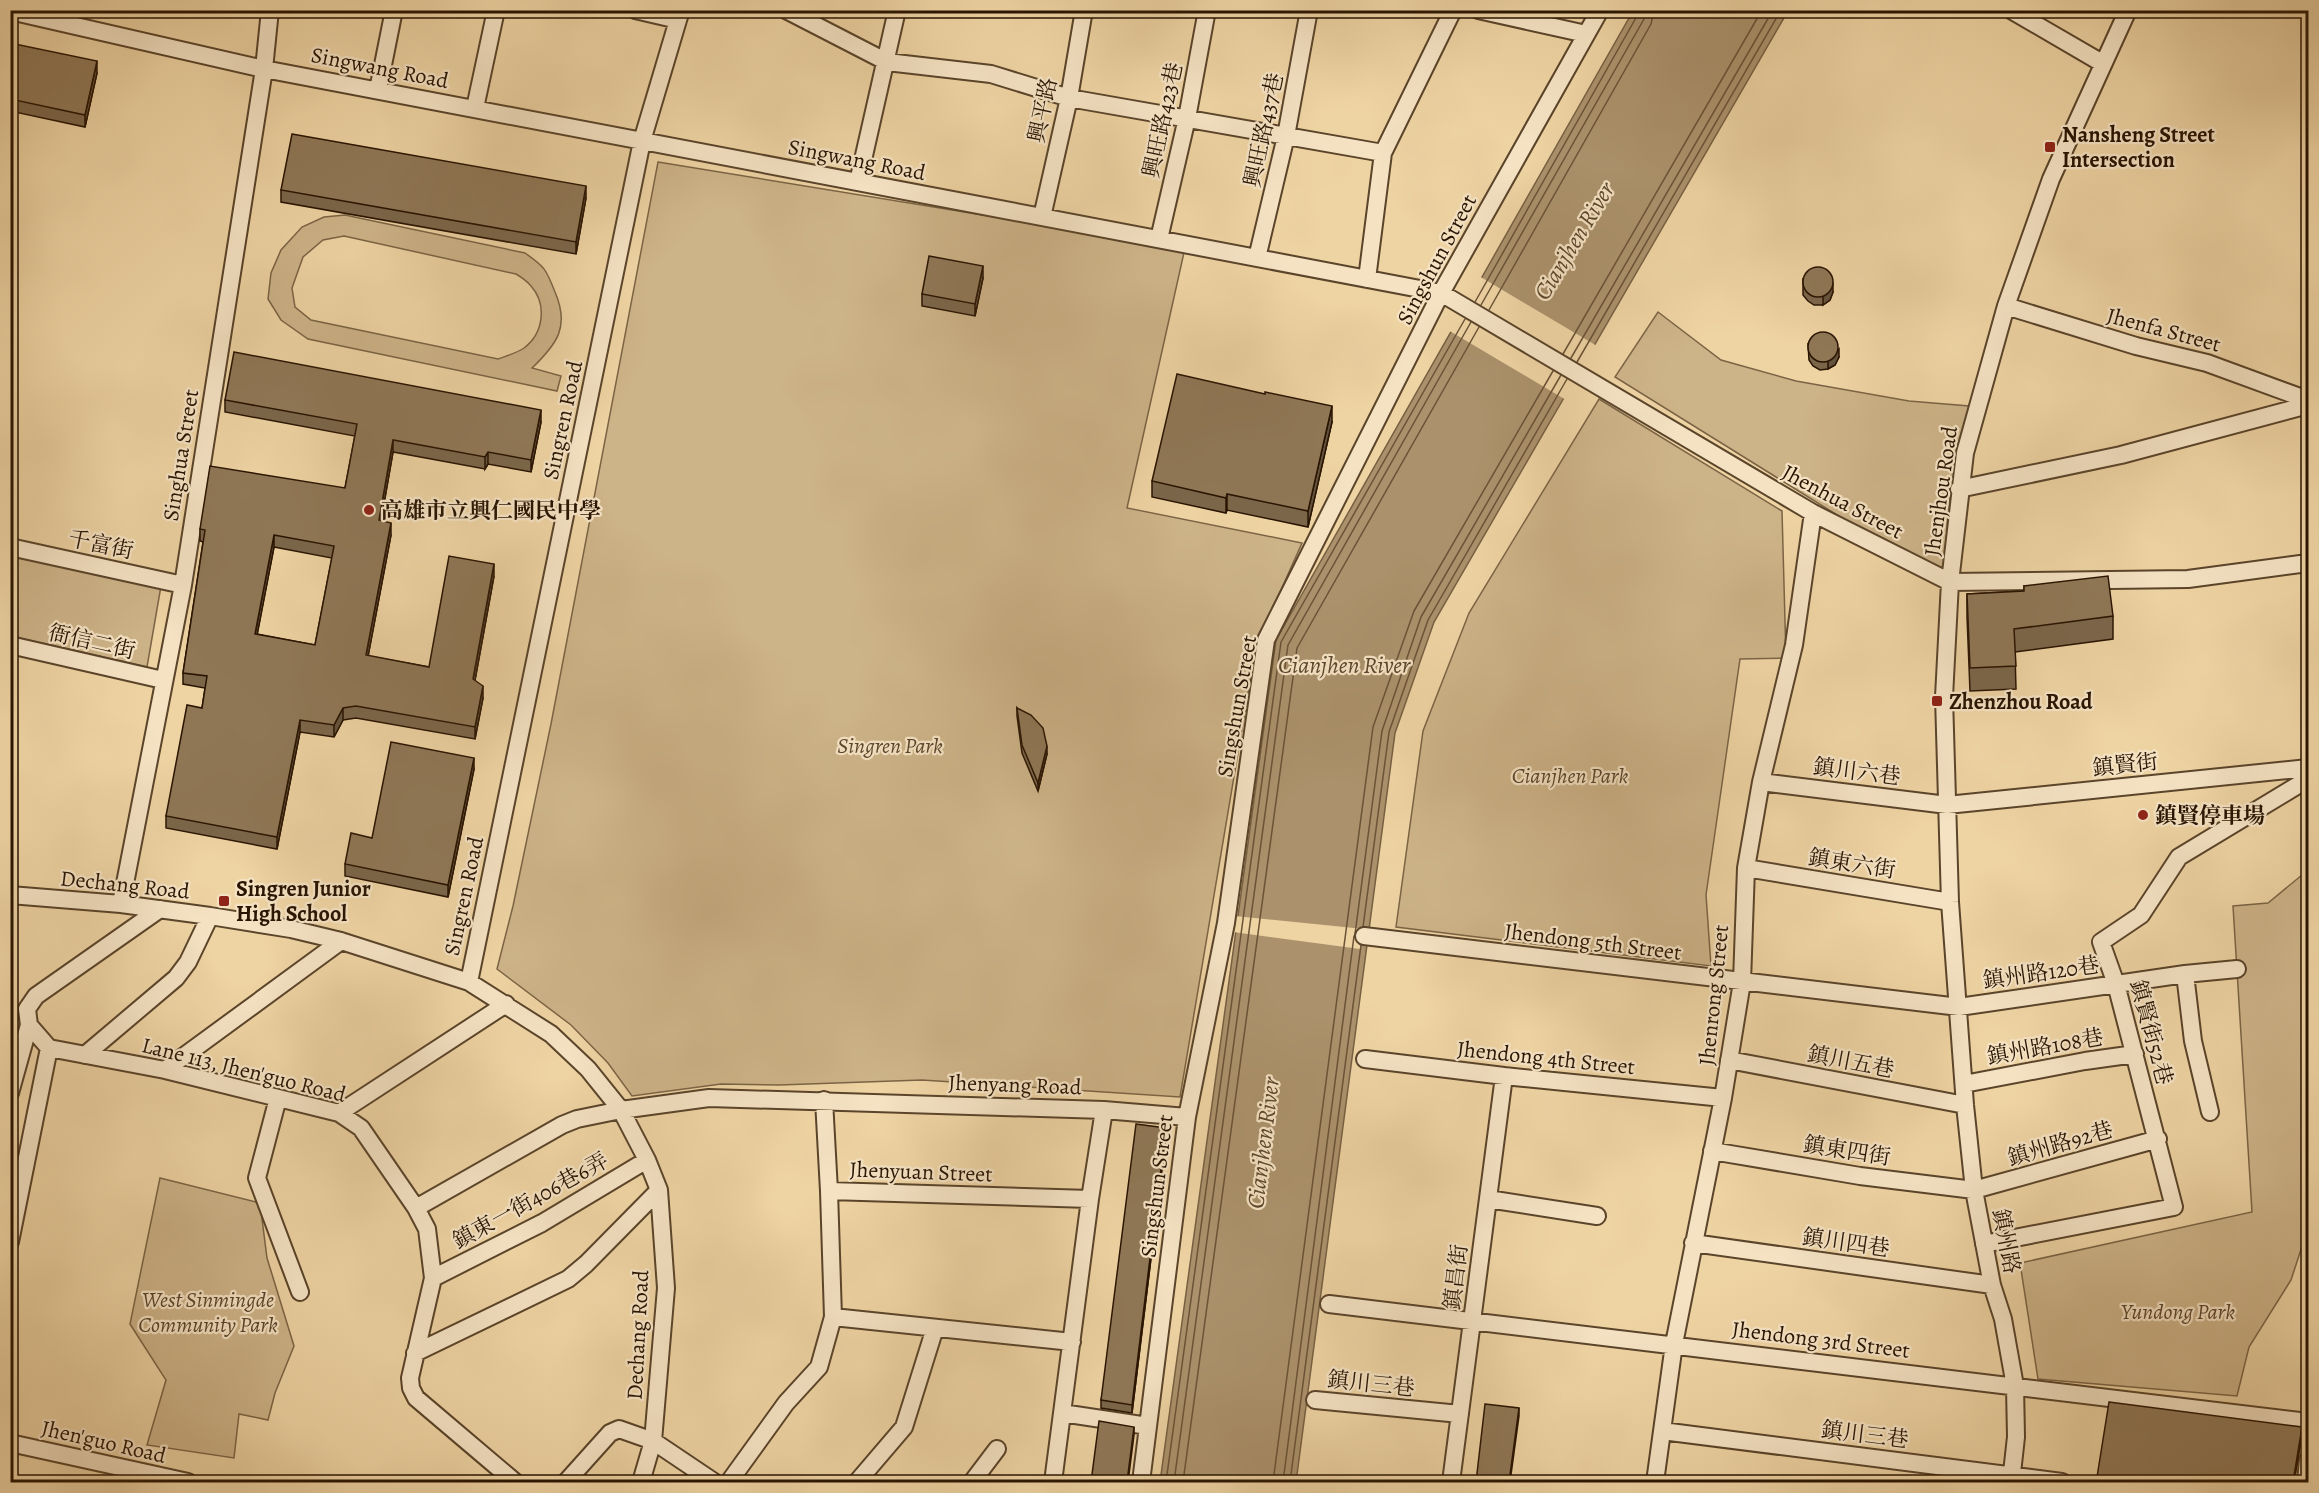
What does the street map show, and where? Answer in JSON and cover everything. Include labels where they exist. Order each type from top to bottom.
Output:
[{"type":"street","name":"Singhua Street","points":[[121,904],[183,585],[264,69],[270,10]]},
{"type":"street","points":[[378,90],[394,10]]},
{"type":"street","points":[[474,108],[496,10]]},
{"type":"street","points":[[635,10],[680,15]]},
{"type":"street","points":[[786,10],[886,62],[991,74],[1069,98],[1383,153]]},
{"type":"street","points":[[858,182],[897,10]]},
{"type":"street","name":"興平路","points":[[1042,217],[1069,98],[1084,10]]},
{"type":"street","name":"興旺路423巷","points":[[1159,239],[1187,118],[1207,10]]},
{"type":"street","name":"興旺路437巷","points":[[1257,258],[1286,136],[1309,10]]},
{"type":"street","points":[[1367,279],[1383,153],[1453,10]]},
{"type":"street","points":[[1478,10],[1586,34]]},
{"type":"street","name":"Singshun Street","points":[[1141,1482],[1187,1117],[1229,924],[1266,640],[1441,293],[1600,10]]},
{"type":"street","points":[[2011,10],[2102,63]]},
{"type":"street","name":"Jhenjhou Road","points":[[1959,1007],[1950,902],[1944,697],[1950,582],[1959,489],[1972,424],[2006,306],[2051,178],[2128,10]]},
{"type":"street","name":"Singwang Road","points":[[10,11],[264,69],[1441,293]]},
{"type":"street","name":"Singren Road","points":[[469,982],[642,141],[680,15]]},
{"type":"street","name":"Jhenhua Street","points":[[1441,293],[1813,513],[1950,582],[2188,579],[2308,563]]},
{"type":"street","name":"Jhenfa Street","points":[[2006,306],[2136,346],[2207,363],[2308,400]]},
{"type":"street","points":[[1959,489],[2121,455],[2308,405]]},
{"type":"street","name":"Jhenrong Street","points":[[1654,1482],[1674,1344],[1723,1098],[1742,981],[1746,868],[1761,782],[1794,645],[1813,513]]},
{"type":"street","name":"千富街","points":[[10,547],[183,585]]},
{"type":"street","name":"衙信二街","points":[[10,645],[163,680]]},
{"type":"street","name":"鎮賢街","points":[[1947,805],[2308,768]]},
{"type":"street","name":"鎮賢街52巷","points":[[1984,1244],[2174,1207],[2116,984],[2102,942],[2141,915],[2179,856],[2308,779]]},
{"type":"street","name":"鎮川六巷","points":[[1761,782],[1947,805]]},
{"type":"street","name":"鎮東六街","points":[[1746,868],[1950,902]]},
{"type":"street","name":"Dechang Road","points":[[10,895],[160,909],[291,929],[341,941],[469,982],[551,1034],[588,1069],[621,1110],[648,1160],[659,1190],[666,1288],[653,1441],[641,1482]]},
{"type":"street","points":[[10,1093],[29,1025],[27,1009],[36,996],[160,909]]},
{"type":"street","points":[[85,1055],[176,978],[188,962],[210,916]]},
{"type":"street","name":"Jhendong 5th Street","points":[[1364,936],[1959,1007]]},
{"type":"street","points":[[165,1070],[341,941]]},
{"type":"street","name":"鎮州路120巷","points":[[1959,1007],[2186,974],[2237,969]]},
{"type":"street","points":[[2186,974],[2193,1041],[2210,1112]]},
{"type":"street","points":[[339,1113],[506,1004]]},
{"type":"street","name":"鎮州路","points":[[1959,1007],[1965,1105],[1974,1190],[1992,1285],[2003,1319],[2014,1386],[2016,1437],[2011,1479]]},
{"type":"street","points":[[10,1242],[49,1048],[29,1025]]},
{"type":"street","name":"Lane 113, Jhen'guo Road","points":[[49,1048],[165,1070],[339,1113],[361,1128],[416,1208],[427,1229],[433,1278],[415,1353],[410,1378],[411,1388],[416,1398],[515,1482]]},
{"type":"street","name":"鎮州路108巷","points":[[1964,1084],[2135,1054]]},
{"type":"street","name":"Jhendong 4th Street","points":[[1365,1059],[1504,1076],[1723,1098]]},
{"type":"street","name":"鎮川五巷","points":[[1729,1060],[1965,1105]]},
{"type":"street","name":"鎮昌街","points":[[1451,1482],[1504,1076]]},
{"type":"street","points":[[278,1098],[257,1178],[300,1292]]},
{"type":"street","name":"Jhenyang Road","points":[[416,1208],[562,1125],[577,1119],[621,1110],[709,1098],[1104,1110],[1053,1482]]},
{"type":"street","points":[[824,1100],[829,1191]]},
{"type":"street","points":[[1104,1110],[1187,1117]]},
{"type":"street","name":"鎮州路92巷","points":[[1974,1190],[2158,1139]]},
{"type":"street","name":"鎮東四街","points":[[1712,1151],[1860,1176],[1974,1190]]},
{"type":"street","name":"鎮東一街406巷6弄","points":[[433,1278],[542,1223],[648,1160]]},
{"type":"street","points":[[415,1353],[568,1279],[586,1264],[659,1190]]},
{"type":"street","name":"Jhenyuan Street","points":[[729,1482],[786,1403],[819,1366],[833,1317],[829,1191],[1090,1199]]},
{"type":"street","points":[[1488,1199],[1598,1216]]},
{"type":"street","name":"鎮川四巷","points":[[1693,1243],[1992,1285]]},
{"type":"street","name":"Jhendong 3rd Street","points":[[1329,1304],[2308,1422]]},
{"type":"street","points":[[833,1317],[1071,1342]]},
{"type":"street","points":[[856,1482],[904,1427],[935,1328]]},
{"type":"street","name":"鎮川三巷","points":[[1314,1400],[1460,1414]]},
{"type":"street","points":[[1062,1413],[1148,1426]]},
{"type":"street","points":[[566,1482],[610,1433],[619,1429],[653,1441],[714,1482]]},
{"type":"street","name":"鎮川三巷","points":[[1662,1431],[2011,1479],[2062,1482]]},
{"type":"street","name":"Jhen'guo Road","points":[[10,1443],[188,1482]]},
{"type":"street","points":[[972,1482],[997,1449]]},
{"type":"street","points":[[2306,1482],[2308,1460]]},
{"type":"green space","name":"Singren Park","points":[[658,162],[1185,248],[1127,508],[1302,543],[1256,646],[1180,1097],[922,1080],[779,1085],[721,1084],[632,1096],[608,1063],[571,1025],[497,969],[513,906],[551,724]]},
{"type":"green space","points":[[345,215],[525,253],[532,258],[541,265],[552,284],[559,304],[561,325],[554,343],[532,368],[561,376],[557,391],[308,339],[281,320],[268,299],[271,273],[281,250],[302,227],[324,217]],"holes":[[[344,236],[516,274],[528,282],[536,293],[541,318],[536,335],[531,342],[515,353],[498,359],[311,320],[295,307],[292,288],[303,257],[323,240]]]},
{"type":"green space","points":[[1658,312],[1721,360],[1796,381],[1909,401],[1969,406],[1948,507],[1945,582],[1615,377]]},
{"type":"green space","name":"Cianjhen Park","points":[[1599,399],[1782,511],[1786,658],[1740,659],[1706,895],[1711,966],[1396,927],[1423,731],[1469,613]]},
{"type":"green space","points":[[11,553],[161,586],[147,667],[11,636]]},
{"type":"green space","name":"Yundong Park","points":[[2308,870],[2308,1228],[2291,1280],[2249,1347],[2237,1396],[2038,1379],[2020,1263],[2252,1212],[2233,906],[2268,903]]},
{"type":"green space","name":"West Sinmingde Community Park","points":[[160,1178],[260,1203],[267,1258],[294,1346],[275,1393],[268,1420],[239,1414],[234,1458],[147,1445],[166,1380],[130,1324]]},
{"type":"water","name":"Cianjhen River","points":[[1633,11],[1788,11],[1434,622],[1395,733],[1296,1482],[1160,1482],[1276,640]]},
{"type":"pier","points":[[1479,276],[1597,346],[1566,400],[1448,330]]},
{"type":"pier","points":[[1235,916],[1364,929],[1360,949],[1233,932]]},
{"type":"building","points":[[10,43],[97,61],[85,115],[10,99]]},
{"type":"building","points":[[292,134],[586,186],[576,242],[281,190]]},
{"type":"building","points":[[929,256],[983,266],[975,304],[922,294]]},
{"type":"building","points":[[1818,267],[1829,271],[1833,282],[1829,293],[1818,297],[1807,293],[1803,282],[1807,271]]},
{"type":"building","points":[[1823,332],[1834,336],[1838,347],[1834,358],[1823,362],[1812,358],[1808,347],[1812,336]]},
{"type":"building","points":[[234,352],[541,410],[531,460],[488,452],[485,457],[393,440],[379,520],[391,523],[366,655],[429,667],[449,556],[494,564],[473,679],[483,686],[475,727],[356,706],[343,708],[334,725],[300,720],[277,837],[166,816],[187,705],[202,708],[207,676],[183,673],[205,530],[200,529],[210,466],[345,488],[357,424],[225,400]],"holes":[[[274,535],[334,546],[315,645],[255,634]]]},
{"type":"building","points":[[1177,374],[1332,406],[1308,511],[1227,494],[1226,498],[1152,481]]},
{"type":"building","points":[[2108,576],[2113,616],[2014,629],[2016,666],[1970,668],[1967,594],[2024,591],[2024,586]]},
{"type":"building","points":[[1017,708],[1031,715],[1043,728],[1047,746],[1038,783],[1022,745]]},
{"type":"building","points":[[391,742],[474,758],[448,885],[345,864],[351,833],[372,838]]},
{"type":"building","points":[[1136,1124],[1166,1128],[1132,1405],[1101,1400]]},
{"type":"building","points":[[2109,1402],[2302,1427],[2293,1482],[2140,1482],[2097,1477]]},
{"type":"building","points":[[1485,1404],[1519,1408],[1509,1482],[1476,1482]]},
{"type":"building","points":[[1099,1421],[1134,1427],[1127,1482],[1091,1482]]},
{"type":"place","name":"Nansheng Street Intersection","points":[[2050,147]]},
{"type":"place","name":"高雄市立興仁國民中學","points":[[369,510]]},
{"type":"place","name":"Zhenzhou Road","points":[[1937,701]]},
{"type":"place","name":"鎮賢停車場","points":[[2143,815]]},
{"type":"place","name":"Singren Junior High School","points":[[224,901]]}]
